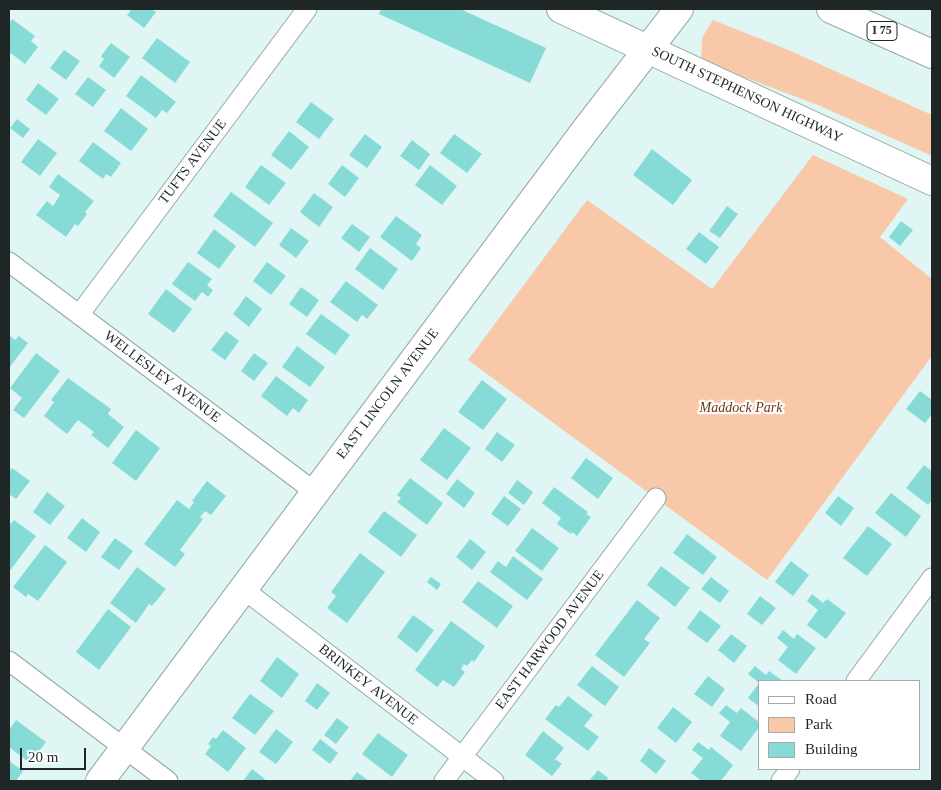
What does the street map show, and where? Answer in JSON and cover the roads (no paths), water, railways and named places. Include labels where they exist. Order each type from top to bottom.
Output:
[{"type":"main road","name":"SOUTH STEPHENSON HIGHWAY","points":[[561,9],[932,181]]},
{"type":"main road","name":"EAST LINCOLN AVENUE","points":[[100,781],[647,49],[679,9]]},
{"type":"main road","name":"I 75","points":[[831,9],[932,54]]},
{"type":"street","name":"TUFTS AVENUE","points":[[79,315],[307,9]]},
{"type":"street","name":"WELLESLEY AVENUE","points":[[9,262],[315,492]]},
{"type":"street","name":"EAST HARWOOD AVENUE","points":[[444,781],[656,498]]},
{"type":"street","points":[[857,680],[932,578]]},
{"type":"street","name":"BRINKEY AVENUE","points":[[243,589],[494,781]]},
{"type":"street","points":[[9,661],[168,781]]},
{"type":"street","points":[[781,781],[789,770]]},
{"type":"park label","name":"Maddock Park","points":[[741,408]]}]
